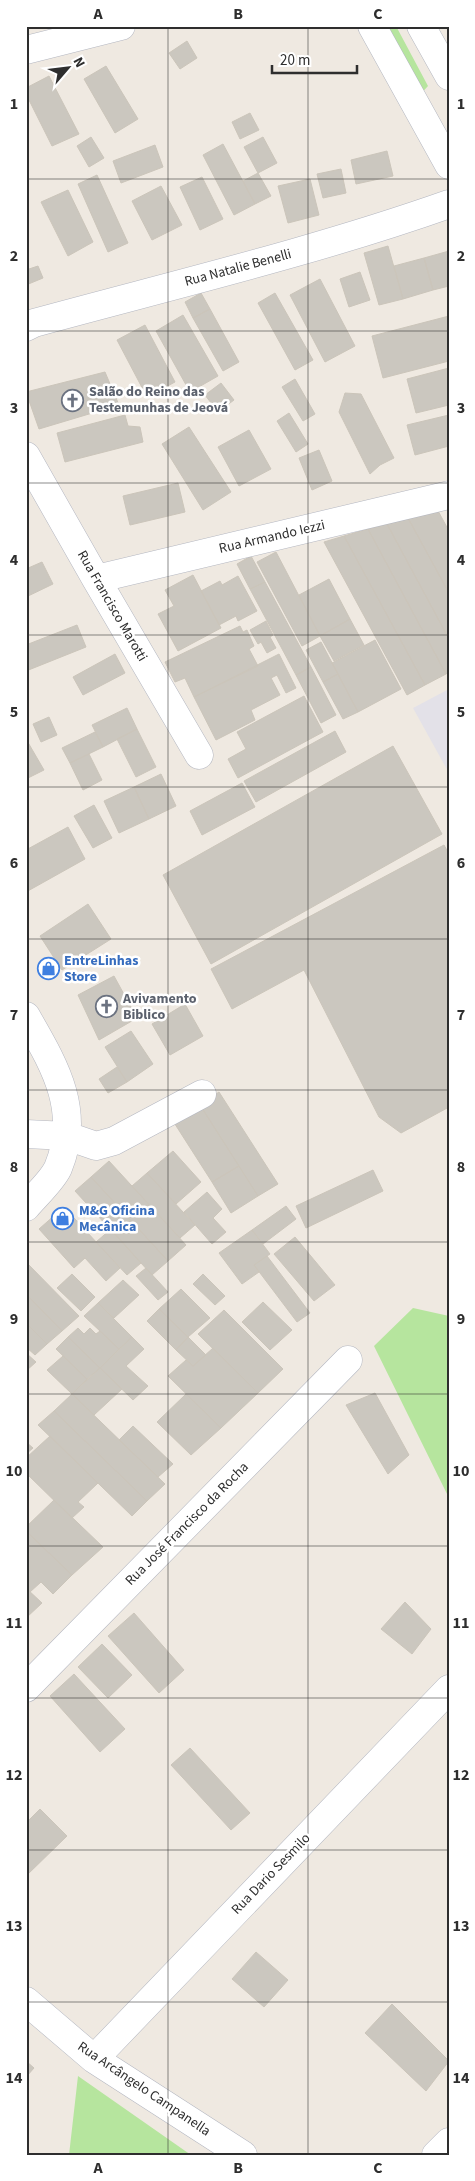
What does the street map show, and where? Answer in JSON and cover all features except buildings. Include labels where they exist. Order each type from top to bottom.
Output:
[{"type":"street","points":[[26,50],[121,26]]},
{"type":"street","points":[[372,26],[449,165]]},
{"type":"street","points":[[421,26],[449,76]]},
{"type":"street","name":"Rua Natalie Benelli","points":[[26,327],[34,323],[248,266],[402,221],[449,204]]},
{"type":"street","name":"Rua Francisco Marotti","points":[[26,456],[199,755]]},
{"type":"street","name":"Rua Armando Iezzi","points":[[96,579],[449,495]]},
{"type":"street","points":[[26,1016],[55,1067],[66,1106],[67,1136],[57,1169],[26,1207]]},
{"type":"street","points":[[26,1134],[67,1136],[96,1146],[114,1141],[202,1094]]},
{"type":"street","name":"Rua José Francisco da Rocha","points":[[26,1688],[348,1360]]},
{"type":"street","name":"Rua Dario Sesmilo","points":[[94,2059],[449,1689]]},
{"type":"street","name":"Rua Arcângelo Campanella","points":[[26,2001],[94,2059],[242,2155]]},
{"type":"street","points":[[436,2155],[449,2142]]},
{"type":"shaded area","points":[[449,689],[449,773],[413,708]]},
{"type":"green space","points":[[380,26],[396,26],[428,86],[418,97]]},
{"type":"green space","points":[[413,1308],[449,1316],[449,1498],[374,1346]]},
{"type":"green space","points":[[78,2076],[191,2155],[69,2155]]},
{"type":"place","name":"Salão do Reino das Testemunhas de Jeová","points":[[73,400]]},
{"type":"place","name":"EntreLinhas Store","points":[[48,969]]},
{"type":"place","name":"Avivamento Biblico","points":[[107,1007]]},
{"type":"place","name":"M&G Oficina Mecânica","points":[[63,1219]]}]
